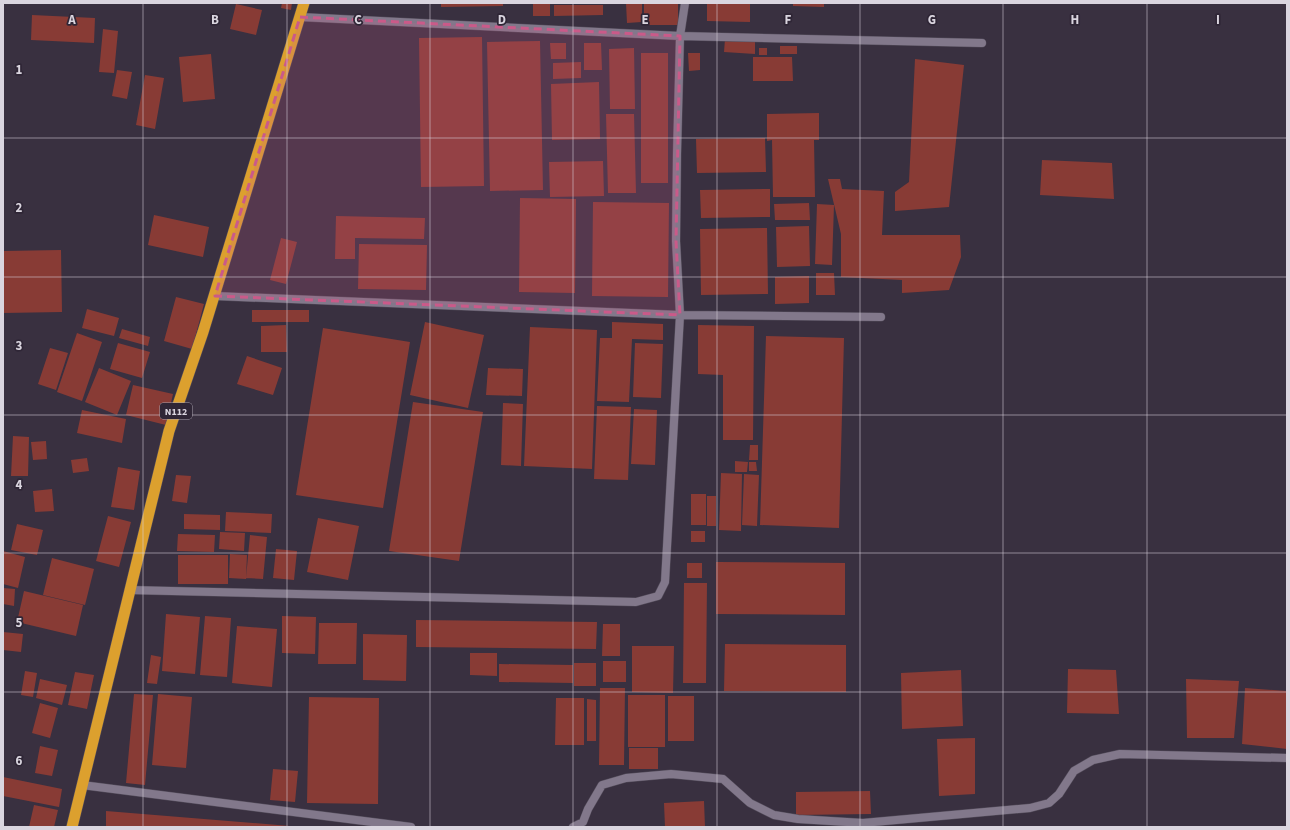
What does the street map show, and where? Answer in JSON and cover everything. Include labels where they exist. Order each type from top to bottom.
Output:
[{"type":"highway","name":"N112","points":[[72,827],[169,431],[215,296],[304,3]]},
{"type":"street","points":[[129,590],[636,602],[658,596],[665,582],[680,315],[676,241],[677,154],[680,36],[685,3]]},
{"type":"street","points":[[300,17],[680,36],[982,43]]},
{"type":"street","points":[[215,296],[680,315],[881,317]]},
{"type":"street","points":[[573,827],[583,822],[588,808],[602,785],[626,778],[671,774],[723,779],[750,803],[774,815],[798,819],[863,822],[1030,808],[1049,803],[1059,794],[1074,772],[1093,760],[1120,754],[1287,758]]},
{"type":"street","points":[[82,785],[411,827]]},
{"type":"highlighted area","points":[[300,17],[680,36],[676,241],[680,315],[215,296]]},
{"type":"building","points":[[282,3],[292,3],[291,10],[281,8]]},
{"type":"building","points":[[441,3],[503,3],[503,6],[441,7]]},
{"type":"building","points":[[533,3],[550,3],[550,16],[533,16]]},
{"type":"building","points":[[626,3],[642,3],[642,22],[627,23]]},
{"type":"building","points":[[644,3],[678,3],[678,25],[644,25]]},
{"type":"building","points":[[707,3],[750,3],[750,22],[707,21]]},
{"type":"building","points":[[793,3],[824,3],[824,7],[793,6]]},
{"type":"building","points":[[236,4],[262,10],[256,35],[230,29]]},
{"type":"building","points":[[554,5],[603,5],[603,15],[554,16]]},
{"type":"building","points":[[32,15],[95,18],[94,43],[31,40]]},
{"type":"building","points":[[103,29],[118,31],[114,73],[99,72]]},
{"type":"building","points":[[482,37],[484,186],[421,187],[419,38]]},
{"type":"building","points":[[725,39],[755,40],[755,54],[724,52]]},
{"type":"building","points":[[540,41],[543,190],[490,191],[487,42]]},
{"type":"building","points":[[550,43],[566,43],[566,59],[551,59]]},
{"type":"building","points":[[584,43],[601,43],[602,70],[584,70]]},
{"type":"building","points":[[780,46],[797,46],[797,54],[780,54]]},
{"type":"building","points":[[634,48],[635,109],[610,109],[609,49]]},
{"type":"building","points":[[759,48],[767,48],[767,55],[759,55]]},
{"type":"building","points":[[641,53],[668,53],[668,183],[641,183]]},
{"type":"building","points":[[688,53],[700,53],[700,70],[689,71]]},
{"type":"building","points":[[211,54],[215,99],[183,102],[179,57]]},
{"type":"building","points":[[753,57],[792,57],[793,81],[753,81]]},
{"type":"building","points":[[915,59],[964,65],[949,207],[895,211],[895,192],[909,182]]},
{"type":"building","points":[[581,62],[581,78],[553,79],[553,63]]},
{"type":"building","points":[[117,70],[132,72],[127,99],[112,96]]},
{"type":"building","points":[[145,75],[164,78],[155,129],[136,125]]},
{"type":"building","points":[[599,82],[600,139],[552,140],[551,84]]},
{"type":"building","points":[[819,113],[819,140],[814,140],[815,197],[773,197],[772,140],[767,141],[767,114]]},
{"type":"building","points":[[606,114],[634,114],[636,193],[608,193]]},
{"type":"building","points":[[765,138],[766,172],[697,173],[696,139]]},
{"type":"building","points":[[1042,160],[1112,163],[1114,199],[1040,195]]},
{"type":"building","points":[[603,161],[604,196],[550,197],[549,162]]},
{"type":"building","points":[[828,179],[840,179],[842,189],[884,191],[882,235],[960,235],[961,257],[949,290],[902,293],[902,280],[841,277],[841,234]]},
{"type":"building","points":[[770,189],[770,217],[701,218],[700,190]]},
{"type":"building","points":[[520,198],[576,199],[575,293],[519,292]]},
{"type":"building","points":[[593,202],[669,203],[668,297],[592,296]]},
{"type":"building","points":[[809,203],[810,220],[775,220],[774,204]]},
{"type":"building","points":[[817,204],[834,205],[832,265],[815,264]]},
{"type":"building","points":[[154,215],[209,227],[203,257],[148,245]]},
{"type":"building","points":[[336,216],[425,218],[424,239],[355,238],[355,259],[335,259]]},
{"type":"building","points":[[809,226],[810,266],[777,267],[776,227]]},
{"type":"building","points":[[767,228],[768,294],[701,295],[700,229]]},
{"type":"building","points":[[281,238],[297,242],[286,284],[270,280]]},
{"type":"building","points":[[359,244],[427,245],[426,290],[358,289]]},
{"type":"building","points":[[61,250],[62,312],[3,313],[3,251]]},
{"type":"building","points":[[816,273],[834,273],[835,295],[816,295]]},
{"type":"building","points":[[809,276],[809,303],[775,304],[775,277]]},
{"type":"building","points":[[176,297],[204,304],[192,349],[164,341]]},
{"type":"building","points":[[87,309],[119,318],[114,336],[82,328]]},
{"type":"building","points":[[252,310],[309,310],[309,322],[252,322]]},
{"type":"building","points":[[425,322],[484,335],[468,408],[410,395]]},
{"type":"building","points":[[612,322],[663,324],[663,340],[632,339],[629,402],[597,401],[600,338],[612,338]]},
{"type":"building","points":[[286,325],[287,352],[261,352],[261,326]]},
{"type":"building","points":[[698,325],[754,326],[753,440],[723,440],[723,375],[698,374]]},
{"type":"building","points":[[530,327],[597,330],[592,469],[524,466]]},
{"type":"building","points":[[323,328],[410,342],[383,508],[296,495]]},
{"type":"building","points":[[122,329],[150,337],[148,346],[119,338]]},
{"type":"building","points":[[77,333],[102,342],[82,401],[57,392]]},
{"type":"building","points":[[766,336],[844,338],[839,528],[760,525]]},
{"type":"building","points":[[118,343],[150,352],[142,378],[110,369]]},
{"type":"building","points":[[635,343],[663,344],[661,398],[633,397]]},
{"type":"building","points":[[50,348],[68,353],[56,390],[38,384]]},
{"type":"building","points":[[247,356],[282,368],[273,395],[237,384]]},
{"type":"building","points":[[99,368],[131,381],[117,415],[85,402]]},
{"type":"building","points":[[488,368],[523,369],[522,396],[486,395]]},
{"type":"building","points":[[133,385],[173,394],[166,425],[126,415]]},
{"type":"building","points":[[413,402],[483,412],[459,561],[389,551]]},
{"type":"building","points":[[503,403],[523,404],[521,466],[501,465]]},
{"type":"building","points":[[597,406],[631,407],[628,480],[594,479]]},
{"type":"building","points":[[634,409],[657,410],[655,465],[631,464]]},
{"type":"building","points":[[82,410],[126,419],[122,443],[77,433]]},
{"type":"building","points":[[13,436],[29,437],[28,476],[11,476]]},
{"type":"building","points":[[46,441],[47,459],[33,460],[31,442]]},
{"type":"building","points":[[750,445],[758,445],[758,460],[749,460]]},
{"type":"building","points":[[87,458],[89,471],[73,473],[71,460]]},
{"type":"building","points":[[735,461],[748,462],[747,472],[735,472]]},
{"type":"building","points":[[749,462],[756,462],[757,471],[749,471]]},
{"type":"building","points":[[118,467],[140,471],[134,510],[111,507]]},
{"type":"building","points":[[721,473],[742,474],[741,531],[719,530]]},
{"type":"building","points":[[744,474],[759,475],[757,526],[742,525]]},
{"type":"building","points":[[176,475],[191,476],[187,503],[172,501]]},
{"type":"building","points":[[52,489],[54,511],[35,512],[33,491]]},
{"type":"building","points":[[691,494],[706,494],[706,525],[691,525]]},
{"type":"building","points":[[707,496],[716,496],[716,526],[707,526]]},
{"type":"building","points":[[226,512],[272,514],[271,533],[225,531]]},
{"type":"building","points":[[184,514],[220,515],[220,530],[184,529]]},
{"type":"building","points":[[108,516],[131,522],[119,567],[96,561]]},
{"type":"building","points":[[318,518],[359,526],[348,580],[307,572]]},
{"type":"building","points":[[17,524],[43,530],[37,555],[11,550]]},
{"type":"building","points":[[691,531],[705,531],[705,542],[691,542]]},
{"type":"building","points":[[220,532],[245,533],[244,551],[219,549]]},
{"type":"building","points":[[178,534],[215,535],[214,552],[177,551]]},
{"type":"building","points":[[250,535],[267,537],[263,579],[246,578]]},
{"type":"building","points":[[276,549],[297,551],[294,580],[273,578]]},
{"type":"building","points":[[3,551],[25,557],[18,588],[3,584]]},
{"type":"building","points":[[230,554],[247,555],[246,579],[229,578]]},
{"type":"building","points":[[178,555],[228,555],[228,584],[178,584]]},
{"type":"building","points":[[52,558],[94,569],[85,605],[43,595]]},
{"type":"building","points":[[716,562],[845,563],[845,615],[716,614]]},
{"type":"building","points":[[687,563],[702,563],[702,578],[687,578]]},
{"type":"building","points":[[684,583],[707,583],[706,683],[683,683]]},
{"type":"building","points":[[3,588],[15,589],[14,606],[3,604]]},
{"type":"building","points":[[24,591],[83,605],[76,636],[17,622]]},
{"type":"building","points":[[166,614],[200,617],[195,674],[162,671]]},
{"type":"building","points":[[205,616],[231,618],[227,677],[200,675]]},
{"type":"building","points":[[282,616],[316,617],[315,654],[282,653]]},
{"type":"building","points":[[416,620],[597,622],[596,649],[416,647]]},
{"type":"building","points":[[319,623],[357,623],[356,664],[318,664]]},
{"type":"building","points":[[603,624],[620,624],[620,656],[602,656]]},
{"type":"building","points":[[237,626],[277,629],[272,687],[232,683]]},
{"type":"building","points":[[3,632],[23,634],[21,652],[3,650]]},
{"type":"building","points":[[363,634],[407,635],[406,681],[363,680]]},
{"type":"building","points":[[725,644],[846,645],[846,692],[724,691]]},
{"type":"building","points":[[632,646],[674,646],[673,693],[632,692]]},
{"type":"building","points":[[470,653],[497,653],[497,676],[470,675]]},
{"type":"building","points":[[151,655],[161,657],[157,684],[147,683]]},
{"type":"building","points":[[603,661],[626,661],[626,682],[603,682]]},
{"type":"building","points":[[574,663],[596,663],[596,686],[574,686]]},
{"type":"building","points":[[499,664],[573,665],[573,683],[499,682]]},
{"type":"building","points":[[1068,669],[1116,670],[1119,714],[1067,713]]},
{"type":"building","points":[[961,670],[963,726],[902,729],[901,673]]},
{"type":"building","points":[[25,671],[37,673],[33,697],[21,695]]},
{"type":"building","points":[[75,672],[94,675],[87,709],[68,705]]},
{"type":"building","points":[[40,679],[67,685],[62,705],[36,698]]},
{"type":"building","points":[[1186,679],[1239,681],[1234,738],[1187,738]]},
{"type":"building","points":[[600,688],[625,688],[624,765],[599,765]]},
{"type":"building","points":[[1245,688],[1287,691],[1287,749],[1242,744]]},
{"type":"building","points":[[134,694],[153,695],[145,785],[126,783]]},
{"type":"building","points":[[158,694],[192,697],[186,768],[152,765]]},
{"type":"building","points":[[628,695],[665,695],[665,747],[628,747]]},
{"type":"building","points":[[668,696],[694,696],[694,741],[668,741]]},
{"type":"building","points":[[309,697],[379,698],[378,804],[307,803]]},
{"type":"building","points":[[556,698],[584,698],[584,745],[555,745]]},
{"type":"building","points":[[587,699],[596,700],[596,741],[587,741]]},
{"type":"building","points":[[40,703],[58,708],[50,738],[32,733]]},
{"type":"building","points":[[975,738],[975,794],[939,796],[937,739]]},
{"type":"building","points":[[40,746],[58,750],[52,776],[35,773]]},
{"type":"building","points":[[629,748],[658,748],[658,769],[629,769]]},
{"type":"building","points":[[273,769],[298,771],[295,802],[270,800]]},
{"type":"building","points":[[3,777],[62,789],[59,807],[3,796]]},
{"type":"building","points":[[870,791],[871,814],[796,815],[796,792]]},
{"type":"building","points":[[704,801],[705,827],[665,827],[664,803]]},
{"type":"building","points":[[34,805],[58,810],[54,827],[29,827]]},
{"type":"building","points":[[106,811],[290,826],[290,827],[106,827]]}]
